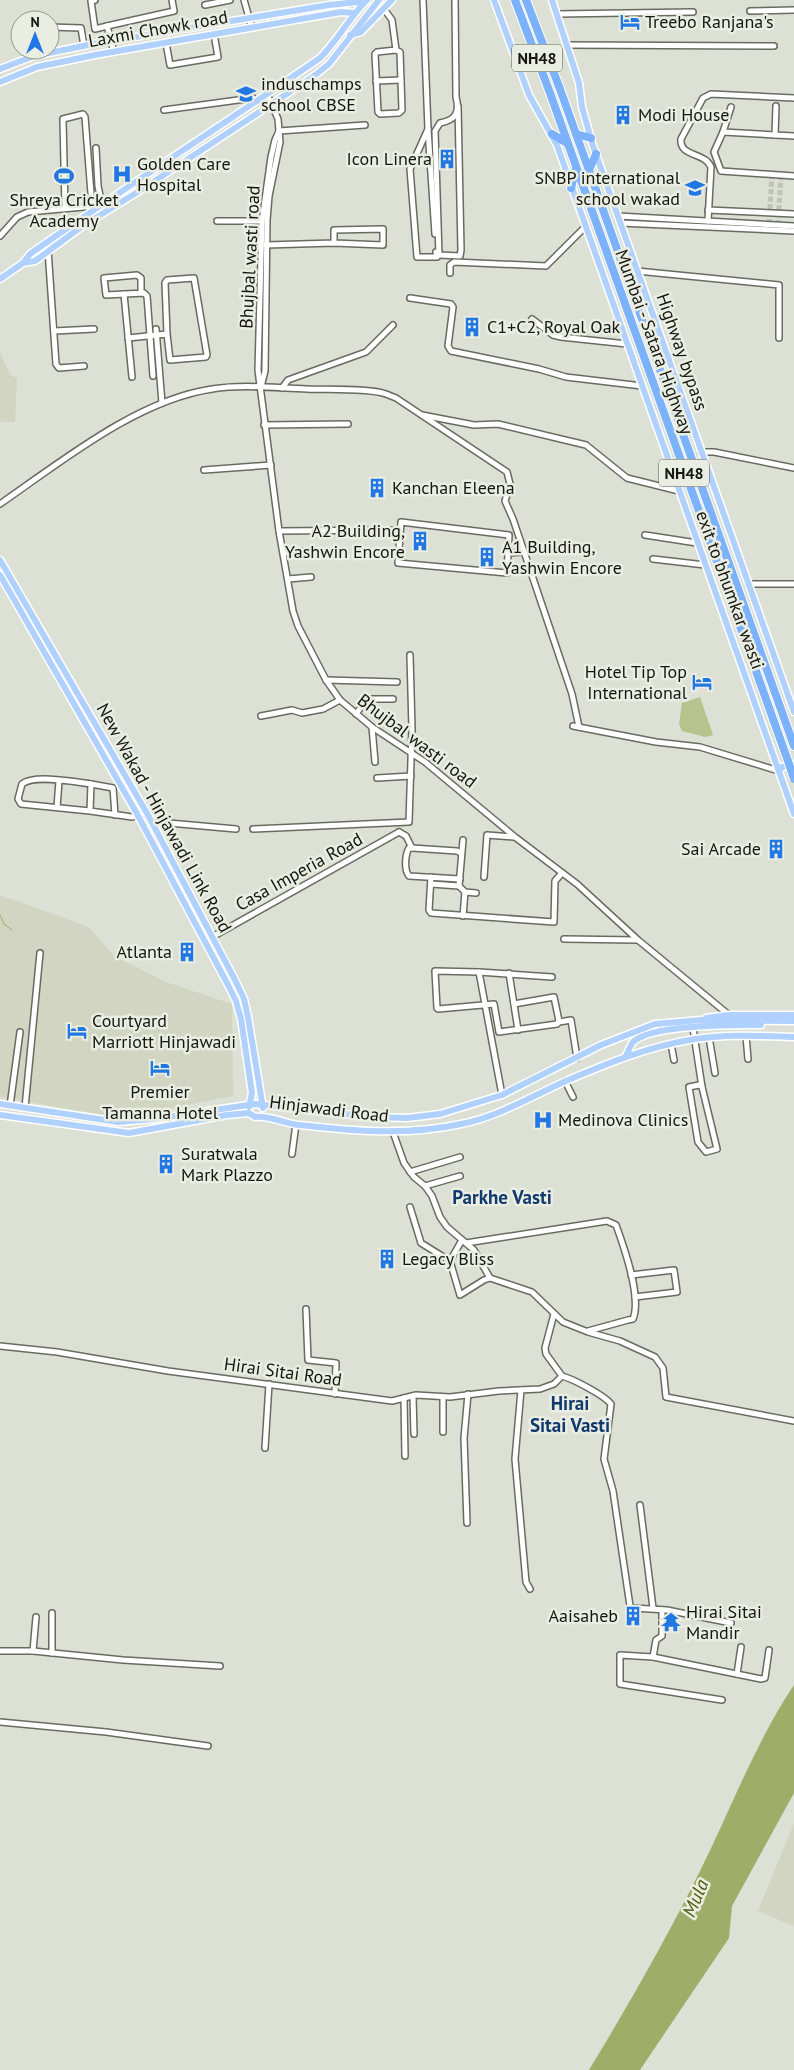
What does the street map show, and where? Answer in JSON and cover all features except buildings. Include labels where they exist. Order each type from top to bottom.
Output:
[{"type":"highway","name":"Mumbai - Satara Highway","points":[[515,0],[791,763],[794,778]]},
{"type":"highway","name":"Mumbai - Satara Highway","points":[[526,0],[589,170],[794,746]]},
{"type":"highway","points":[[552,134],[567,143]]},
{"type":"highway","points":[[576,134],[591,138]]},
{"type":"highway","points":[[589,170],[596,154]]},
{"type":"highway","points":[[571,188],[576,168]]},
{"type":"main road","points":[[23,263],[35,260],[314,76],[329,64],[379,0]]},
{"type":"main road","points":[[342,32],[350,35],[361,32],[392,0]]},
{"type":"main road","name":"exit to bhumkar wasti","points":[[494,0],[529,95],[552,134],[794,814]]},
{"type":"main road","name":"Highway bypass","points":[[552,0],[579,83],[596,154],[794,712]]},
{"type":"main road","name":"Laxmi Chowk road","points":[[0,69],[34,56],[110,41],[249,17],[340,3],[362,2]]},
{"type":"main road","points":[[0,279],[23,263],[30,254],[97,206],[320,58],[335,44],[362,2]]},
{"type":"main road","name":"Laxmi Chowk road","points":[[0,82],[37,67],[341,12],[354,13]]},
{"type":"main road","points":[[308,66],[314,76]]},
{"type":"main road","name":"New Wakad - Hinjawadi Link Road","points":[[0,560],[146,812],[213,936],[244,999],[261,1106]]},
{"type":"main road","name":"New Wakad - Hinjawadi Link Road","points":[[0,575],[137,814],[236,1001],[252,1093],[250,1106]]},
{"type":"main road","points":[[791,763],[782,766],[779,771],[784,775],[794,773]]},
{"type":"main road","points":[[727,1020],[794,1015]]},
{"type":"main road","points":[[727,1020],[794,1021]]},
{"type":"main road","points":[[727,1020],[794,1025]]},
{"type":"main road","name":"Hinjawadi Road","points":[[261,1106],[373,1117],[407,1118],[440,1114],[502,1095],[622,1036],[655,1024],[727,1020]]},
{"type":"main road","name":"Hinjawadi Road","points":[[0,1115],[129,1133],[224,1116],[249,1114],[255,1117],[260,1115],[296,1124],[392,1132],[442,1127],[462,1124],[489,1115],[626,1056],[634,1042],[640,1038],[656,1033],[693,1028],[727,1020]]},
{"type":"main road","points":[[626,1056],[694,1039],[746,1036],[794,1037]]},
{"type":"main road","points":[[0,1104],[118,1122],[154,1119],[255,1104],[261,1106],[263,1110],[260,1115]]},
{"type":"main road","points":[[249,1114],[250,1106]]},
{"type":"main road","points":[[440,1114],[442,1127]]},
{"type":"street","points":[[95,0],[91,1],[95,29],[174,11],[172,0]]},
{"type":"street","points":[[205,5],[230,0]]},
{"type":"street","points":[[244,0],[252,28]]},
{"type":"street","points":[[423,0],[428,130],[436,257],[416,257],[410,169],[428,130]]},
{"type":"street","points":[[455,0],[456,96],[458,106],[461,250],[460,256],[439,255],[435,131],[440,123],[450,121],[454,117],[458,106]]},
{"type":"street","points":[[384,9],[392,19],[396,50],[400,52],[401,112],[382,114],[378,112],[375,54],[377,52],[396,50]]},
{"type":"street","points":[[750,11],[794,10]]},
{"type":"street","points":[[557,14],[693,12]]},
{"type":"street","points":[[107,26],[114,52]]},
{"type":"street","points":[[60,27],[81,28],[84,46]]},
{"type":"street","points":[[166,43],[170,65],[218,57],[214,34]]},
{"type":"street","points":[[567,45],[774,46]]},
{"type":"street","points":[[376,81],[401,80]]},
{"type":"street","name":"Bhujbal wasti road","points":[[268,94],[278,119],[280,142],[264,232],[258,370],[279,532],[294,618],[326,680],[340,700],[372,727],[452,783],[515,837],[577,884],[727,1020]]},
{"type":"street","points":[[708,221],[711,167],[709,163],[683,149],[680,144],[703,98],[712,94],[794,98]]},
{"type":"street","points":[[164,110],[253,98],[256,102]]},
{"type":"street","points":[[775,135],[776,106]]},
{"type":"street","points":[[731,107],[714,152],[719,169],[722,171],[794,176]]},
{"type":"street","points":[[65,208],[63,119],[83,114],[100,216]]},
{"type":"street","points":[[279,132],[365,125]]},
{"type":"street","name":"Bhujbal wasti road","points":[[261,386],[265,371],[266,245],[262,221],[271,157],[279,132]]},
{"type":"street","points":[[723,132],[794,136]]},
{"type":"street","points":[[96,148],[97,206]]},
{"type":"street","points":[[0,236],[10,223],[22,214],[36,210],[97,206]]},
{"type":"street","points":[[708,210],[794,214]]},
{"type":"street","points":[[619,219],[708,221],[773,227],[794,231]]},
{"type":"street","points":[[619,219],[670,225],[794,226]]},
{"type":"street","points":[[670,219],[670,225]]},
{"type":"street","points":[[217,221],[262,221]]},
{"type":"street","points":[[450,273],[452,263],[546,266],[585,227]]},
{"type":"street","points":[[266,245],[383,244],[383,228],[334,230],[334,243]]},
{"type":"street","points":[[48,250],[58,367],[84,366]]},
{"type":"street","points":[[637,271],[779,285],[779,338]]},
{"type":"street","points":[[141,293],[141,278],[138,275],[104,278],[106,295],[144,293],[147,296],[154,333],[162,403]]},
{"type":"street","points":[[194,278],[206,357],[170,360],[167,334],[164,283],[167,280],[194,278]]},
{"type":"street","points":[[124,294],[132,377]]},
{"type":"street","points":[[410,298],[451,304],[453,306],[448,346],[451,351],[539,369],[566,377],[642,386]]},
{"type":"street","points":[[532,320],[553,335],[627,344]]},
{"type":"street","points":[[282,388],[288,380],[366,352],[393,325]]},
{"type":"street","points":[[54,331],[94,329]]},
{"type":"street","points":[[153,376],[154,333]]},
{"type":"street","points":[[128,338],[154,333],[167,334]]},
{"type":"street","points":[[0,504],[123,422],[162,403],[211,389],[261,386],[382,392],[396,398],[507,472],[510,484],[505,501],[506,506],[572,694],[579,727]]},
{"type":"street","points":[[419,414],[474,425],[498,424],[586,445],[627,478],[679,490]]},
{"type":"street","points":[[264,426],[348,424]]},
{"type":"street","points":[[701,452],[714,452],[794,468]]},
{"type":"street","points":[[204,470],[271,464]]},
{"type":"street","points":[[401,522],[509,535],[508,552],[507,573],[398,563],[401,522]]},
{"type":"street","points":[[279,532],[393,530]]},
{"type":"street","points":[[645,534],[697,543]]},
{"type":"street","points":[[283,553],[310,551]]},
{"type":"street","points":[[508,552],[523,552]]},
{"type":"street","points":[[652,559],[705,566]]},
{"type":"street","points":[[288,579],[311,577]]},
{"type":"street","points":[[748,584],[794,584]]},
{"type":"street","points":[[253,829],[409,822],[412,729],[410,655]]},
{"type":"street","points":[[326,680],[397,682]]},
{"type":"street","points":[[70,696],[77,692]]},
{"type":"street","points":[[356,714],[367,699],[393,699]]},
{"type":"street","points":[[261,716],[292,710],[302,713],[322,709],[340,700]]},
{"type":"street","points":[[573,726],[656,742],[700,747],[779,771]]},
{"type":"street","points":[[372,727],[376,762]]},
{"type":"street","points":[[376,778],[411,776]]},
{"type":"street","points":[[115,815],[113,788],[91,784],[40,780],[25,781],[22,784],[18,799],[21,804],[115,815],[127,816],[146,812],[169,824],[236,829]]},
{"type":"street","points":[[57,808],[59,781]]},
{"type":"street","points":[[90,811],[91,784]]},
{"type":"street","points":[[398,823],[400,832],[406,836],[412,848]]},
{"type":"street","name":"Casa Imperia Road","points":[[205,941],[400,832]]},
{"type":"street","points":[[484,877],[487,835],[515,837]]},
{"type":"street","points":[[459,886],[463,840]]},
{"type":"street","points":[[460,879],[409,876],[407,874],[407,852],[409,848],[412,848],[457,851],[461,853]]},
{"type":"street","points":[[431,877],[429,910],[432,913],[554,922],[555,881],[562,873]]},
{"type":"street","points":[[431,884],[459,886],[465,892],[476,893]]},
{"type":"street","points":[[463,916],[465,892]]},
{"type":"street","points":[[564,939],[638,940]]},
{"type":"street","points":[[25,1108],[40,953]]},
{"type":"street","points":[[552,977],[509,973],[435,972],[437,1008],[441,1010],[494,1004],[499,1032],[557,1024],[571,1020],[577,1058]]},
{"type":"street","points":[[479,972],[502,1095]]},
{"type":"street","points":[[509,973],[518,1030]]},
{"type":"street","points":[[514,1004],[554,997],[559,1022]]},
{"type":"street","points":[[693,1028],[702,1087],[717,1149],[706,1152],[698,1142],[689,1087],[698,1085],[702,1087]]},
{"type":"street","points":[[10,1106],[20,1032]]},
{"type":"street","points":[[746,1036],[748,1059]]},
{"type":"street","points":[[709,1038],[715,1073]]},
{"type":"street","points":[[670,1044],[674,1060]]},
{"type":"street","points":[[565,1081],[573,1097]]},
{"type":"street","points":[[292,1154],[296,1124]]},
{"type":"street","points":[[392,1132],[404,1163],[410,1172],[425,1186],[432,1196],[444,1222],[474,1250],[490,1278]]},
{"type":"street","points":[[410,1172],[460,1157]]},
{"type":"street","points":[[425,1186],[460,1176]]},
{"type":"street","points":[[410,1207],[421,1243],[450,1261],[460,1295],[490,1278],[532,1292],[563,1322],[588,1332],[620,1340],[659,1360],[666,1397],[794,1421]]},
{"type":"street","points":[[450,1261],[464,1241],[607,1221],[616,1225],[631,1275],[635,1297],[633,1319],[588,1332]]},
{"type":"street","points":[[631,1275],[674,1270],[677,1292],[635,1297]]},
{"type":"street","points":[[306,1308],[308,1360],[336,1363],[335,1394]]},
{"type":"street","points":[[554,1314],[545,1348],[546,1354],[561,1378],[569,1378],[605,1398],[611,1404],[604,1459],[613,1491],[629,1604],[633,1608],[653,1608],[731,1623]]},
{"type":"street","name":"Hirai Sitai Road","points":[[0,1346],[57,1352],[168,1371],[379,1400],[414,1396],[443,1397],[540,1389],[554,1384],[561,1378]]},
{"type":"street","points":[[266,1448],[269,1384]]},
{"type":"street","points":[[521,1390],[515,1459],[526,1582],[530,1589]]},
{"type":"street","points":[[467,1523],[464,1438],[468,1394]]},
{"type":"street","points":[[414,1396],[414,1434]]},
{"type":"street","points":[[443,1397],[443,1432]]},
{"type":"street","points":[[404,1398],[406,1456]]},
{"type":"street","points":[[640,1504],[653,1608]]},
{"type":"street","points":[[653,1657],[656,1640],[662,1636],[662,1610]]},
{"type":"street","points":[[52,1613],[52,1653]]},
{"type":"street","points":[[34,1651],[36,1617]]},
{"type":"street","points":[[737,1674],[741,1647]]},
{"type":"street","points":[[722,1700],[620,1684],[620,1654],[653,1657],[764,1679],[769,1650]]},
{"type":"street","points":[[0,1651],[34,1651],[123,1660],[220,1666]]},
{"type":"street","points":[[0,1722],[106,1732],[208,1746]]},
{"type":"shaded area","points":[[0,352],[10,375],[17,378],[15,422],[0,422]]},
{"type":"shaded area","points":[[700,697],[713,735],[705,737],[682,731],[679,724],[682,703]]},
{"type":"shaded area","points":[[0,895],[89,927],[114,956],[166,982],[232,1004],[233,1096],[122,1118],[0,1097]]},
{"type":"shaded area","points":[[794,1823],[794,1926],[758,1911]]},
{"type":"water","name":"Mula","points":[[794,1685],[794,1793],[732,1906],[729,1938],[640,2070],[589,2070],[674,1922],[755,1753]]},
{"type":"waterway","points":[[0,915],[4,924],[12,930]]},
{"type":"tunnel","points":[[769,224],[772,175]]},
{"type":"tunnel","points":[[778,225],[781,175]]},
{"type":"place","name":"Treebo Ranjana's","points":[[630,22]]},
{"type":"place","name":"induschamps school CBSE","points":[[246,94]]},
{"type":"place","name":"Modi House","points":[[623,115]]},
{"type":"place","name":"Icon Linera","points":[[447,159]]},
{"type":"place","name":"Golden Care Hospital","points":[[122,174]]},
{"type":"place","name":"Shreya Cricket Academy","points":[[64,176]]},
{"type":"place","name":"SNBP international school wakad","points":[[695,188]]},
{"type":"place","name":"C1+C2, Royal Oak","points":[[472,327]]},
{"type":"place","name":"Kanchan Eleena","points":[[377,488]]},
{"type":"place","name":"A2 Building, Yashwin Encore","points":[[420,541]]},
{"type":"place","name":"A1 Building, Yashwin Encore","points":[[487,557]]},
{"type":"place","name":"Hotel Tip Top International","points":[[702,682]]},
{"type":"place","name":"Sai Arcade","points":[[776,849]]},
{"type":"place","name":"Atlanta","points":[[187,952]]},
{"type":"place","name":"Courtyard Marriott Hinjawadi","points":[[77,1031]]},
{"type":"place","name":"Premier Tamanna Hotel","points":[[160,1068]]},
{"type":"place","name":"Medinova Clinics","points":[[543,1120]]},
{"type":"place","name":"Suratwala Mark Plazzo","points":[[166,1164]]},
{"type":"place","name":"Legacy Bliss","points":[[387,1259]]},
{"type":"place","name":"Aaisaheb","points":[[633,1616]]},
{"type":"place","name":"Hirai Sitai Mandir","points":[[671,1622]]},
{"type":"district","name":"Parkhe Vasti","points":[[502,1197]]},
{"type":"district","name":"Hirai Sitai Vasti","points":[[570,1414]]}]
